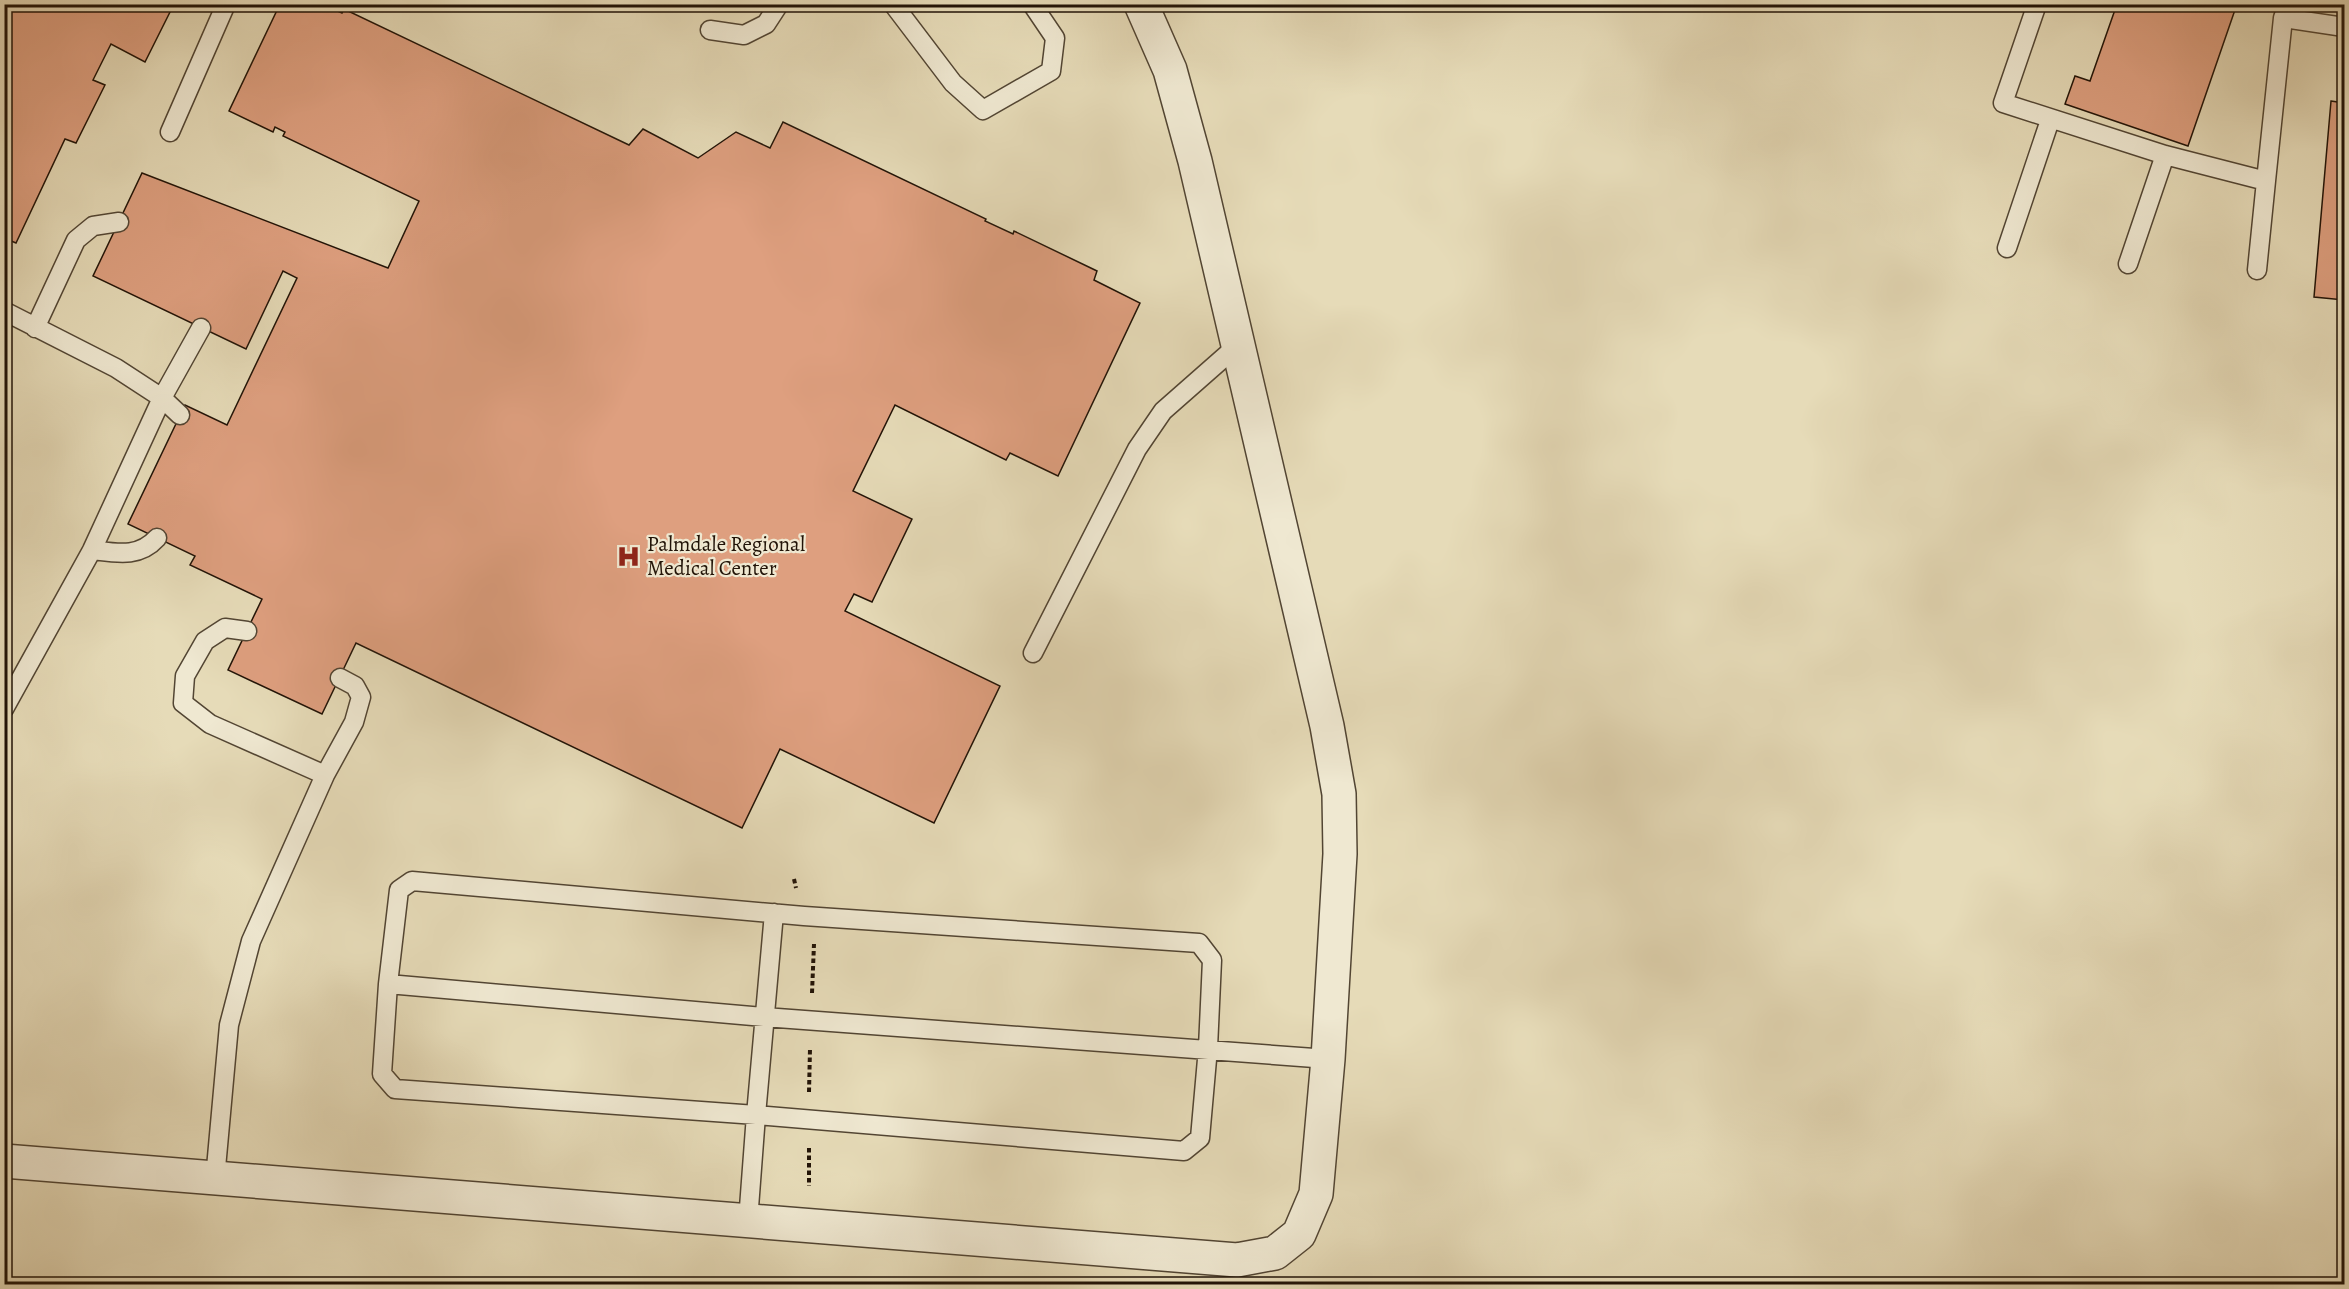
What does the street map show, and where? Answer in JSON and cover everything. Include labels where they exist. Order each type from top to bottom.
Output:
[{"type":"street","points":[[4,1161],[1237,1260],[1275,1253],[1299,1234],[1316,1194],[1328,1059],[1340,854],[1339,794],[1327,726],[1195,161],[1170,70],[1142,4]]},
{"type":"lane","points":[[170,132],[226,4]]},
{"type":"lane","points":[[711,30],[744,35],[766,24],[779,4]]},
{"type":"lane","points":[[893,4],[953,83],[983,110],[1051,71],[1055,38],[1032,4]]},
{"type":"lane","points":[[2037,4],[2003,103],[2164,155],[2266,181]]},
{"type":"lane","points":[[2257,270],[2285,11],[2344,27]]},
{"type":"lane","points":[[2007,248],[2050,120]]},
{"type":"lane","points":[[2128,264],[2164,155]]},
{"type":"lane","points":[[35,328],[76,240],[93,226],[119,222]]},
{"type":"lane","points":[[4,311],[116,368],[162,398],[180,415]]},
{"type":"lane","points":[[4,709],[92,550],[162,398],[201,328]]},
{"type":"lane","points":[[1033,653],[1137,449],[1163,411],[1238,345]]},
{"type":"lane","points":[[92,550],[129,555],[150,547],[157,538]]},
{"type":"lane","points":[[247,631],[225,628],[205,641],[185,676],[183,703],[210,724],[324,775]]},
{"type":"lane","points":[[215,1179],[229,1025],[248,951],[324,775],[354,722],[360,697],[355,686],[340,678]]},
{"type":"lane","points":[[412,881],[774,913],[1199,943],[1212,960],[1208,1048],[1200,1138],[1184,1151],[756,1115],[395,1089],[382,1074],[388,984],[399,890],[412,881]]},
{"type":"lane","points":[[748,1221],[774,913]]},
{"type":"lane","points":[[388,984],[764,1017],[1208,1048],[1328,1059]]},
{"type":"building","points":[[4,4],[165,4],[172,8],[145,62],[111,44],[93,80],[105,85],[76,143],[65,139],[16,243],[4,238]]},
{"type":"building","name":"Palmdale Regional Medical Center","points":[[280,4],[334,4],[333,9],[342,13],[344,9],[629,145],[643,129],[698,158],[736,132],[770,148],[783,122],[986,219],[985,221],[1013,234],[1014,231],[1097,271],[1094,280],[1140,303],[1058,476],[1010,453],[1006,460],[895,405],[853,491],[912,519],[872,602],[854,594],[845,611],[1000,686],[934,823],[780,749],[742,828],[356,643],[322,714],[228,670],[262,599],[190,565],[195,556],[128,524],[185,405],[227,425],[297,278],[283,271],[246,349],[93,276],[142,173],[388,268],[419,201],[283,136],[285,132],[275,127],[273,132],[229,111]]},
{"type":"building","points":[[2117,4],[2237,4],[2188,146],[2065,104],[2075,76],[2090,81]]},
{"type":"building","points":[[2331,101],[2344,103],[2344,300],[2314,297]]},
{"type":"building","points":[[116,1280],[171,1284],[115,1284]]},
{"type":"place","name":"Palmdale Regional Medical Center","points":[[629,556]]}]
